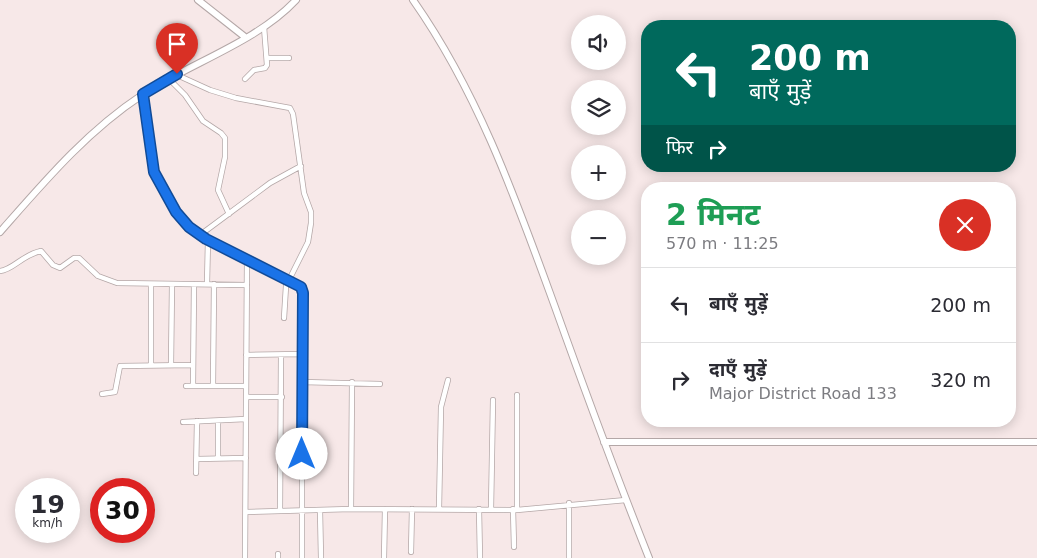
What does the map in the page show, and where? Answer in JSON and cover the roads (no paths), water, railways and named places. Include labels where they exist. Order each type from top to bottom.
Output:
[{"type":"street","points":[[198,0],[245,37]]},
{"type":"street","points":[[0,232],[80,145],[109,118],[143,94],[177,74],[264,27],[276,19],[296,0]]},
{"type":"street","points":[[413,0],[455,65],[474,104],[532,242],[604,442],[649,558]]},
{"type":"street","points":[[246,79],[254,70],[265,68],[267,58],[264,27]]},
{"type":"street","points":[[267,58],[289,58]]},
{"type":"street","points":[[177,74],[210,90],[236,98],[290,108],[293,114],[304,193],[311,212],[311,223],[308,242],[285,291],[284,318]]},
{"type":"street","points":[[169,79],[185,95],[203,121],[221,133],[225,138],[225,157],[218,190],[229,214]]},
{"type":"street","points":[[143,94],[154,172],[176,212],[189,227],[200,235],[298,283],[303,293],[302,558]]},
{"type":"street","points":[[200,235],[270,183],[301,166]]},
{"type":"street","points":[[207,284],[208,240]]},
{"type":"street","points":[[0,271],[7,270],[20,258],[41,251],[53,265],[60,268],[74,258],[79,258],[98,276],[108,280],[152,284],[247,285]]},
{"type":"street","points":[[245,558],[247,258]]},
{"type":"street","points":[[151,365],[152,284]]},
{"type":"street","points":[[171,365],[172,284]]},
{"type":"street","points":[[193,386],[194,284]]},
{"type":"street","points":[[213,386],[214,284]]},
{"type":"street","points":[[246,355],[302,354]]},
{"type":"street","points":[[280,510],[281,355]]},
{"type":"street","points":[[102,394],[116,392],[120,366],[194,365]]},
{"type":"street","points":[[439,509],[441,407],[448,380]]},
{"type":"street","points":[[302,382],[380,384]]},
{"type":"street","points":[[351,509],[352,382]]},
{"type":"street","points":[[186,386],[246,386]]},
{"type":"street","points":[[514,547],[517,395]]},
{"type":"street","points":[[246,397],[282,397]]},
{"type":"street","points":[[491,509],[493,400]]},
{"type":"street","points":[[183,422],[246,419]]},
{"type":"street","points":[[196,473],[197,421]]},
{"type":"street","points":[[218,421],[218,458]]},
{"type":"street","points":[[604,442],[1037,442]]},
{"type":"street","points":[[197,459],[246,458]]},
{"type":"street","points":[[246,512],[351,509],[515,510],[626,500]]},
{"type":"street","points":[[569,504],[569,558]]},
{"type":"street","points":[[384,558],[385,509]]},
{"type":"street","points":[[411,552],[412,509]]},
{"type":"street","points":[[479,509],[480,558]]},
{"type":"street","points":[[320,510],[320,558]]}]
